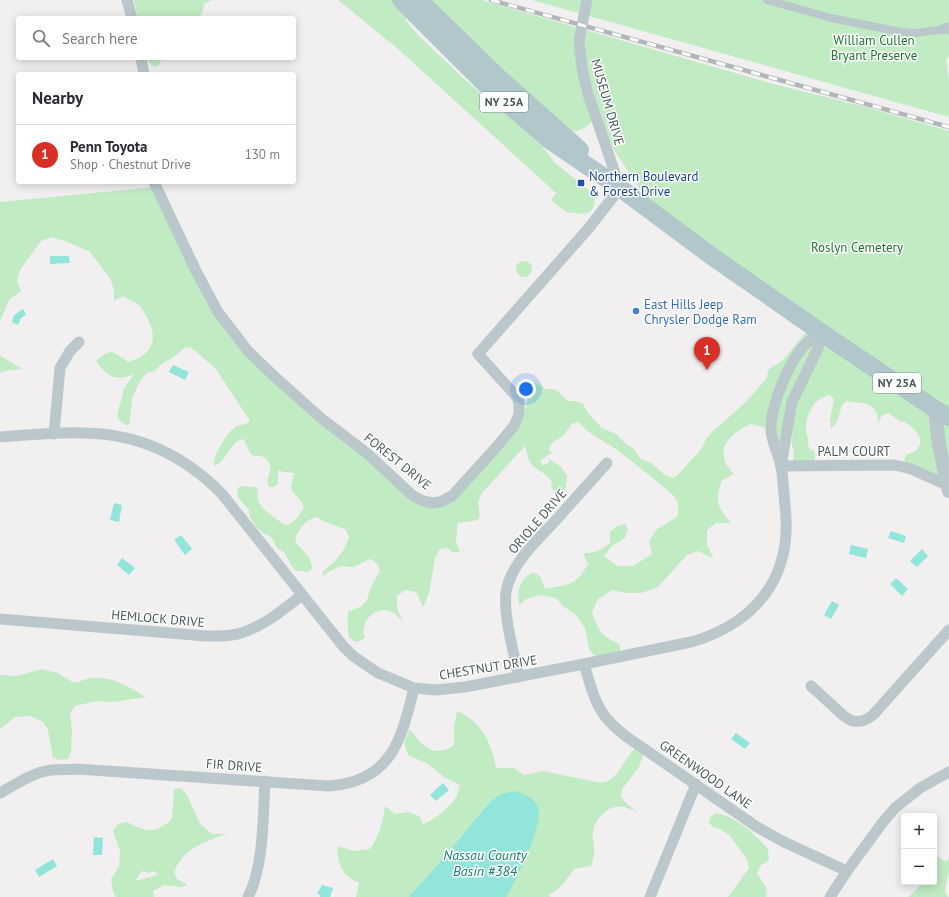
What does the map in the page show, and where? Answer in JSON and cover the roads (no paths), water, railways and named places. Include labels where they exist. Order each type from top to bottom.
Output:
[{"type":"main road","name":"NY 25A","points":[[401,0],[492,91],[548,139],[620,188],[710,255],[822,333],[942,413]]},
{"type":"main road","name":"NY 25A","points":[[419,0],[498,77],[562,133],[620,188]]},
{"type":"street","points":[[127,0],[131,16]]},
{"type":"street","name":"MUSEUM DRIVE","points":[[587,0],[579,41],[582,68],[588,94],[620,188]]},
{"type":"street","points":[[767,0],[831,18],[901,32],[916,33],[946,28]]},
{"type":"street","points":[[141,60],[144,72]]},
{"type":"street","name":"FOREST DRIVE","points":[[155,184],[196,271],[218,312],[248,351],[320,418],[368,454],[412,495],[433,504],[452,496],[514,426],[519,414],[516,396],[478,354],[588,230],[620,188]]},
{"type":"street","name":"CHESTNUT DRIVE","points":[[781,466],[792,402],[818,348],[822,333]]},
{"type":"street","name":"CHESTNUT DRIVE","points":[[0,436],[85,433],[118,436],[155,447],[186,463],[206,478],[222,494],[343,646],[353,656],[378,673],[414,688],[451,690],[691,642],[708,637],[734,624],[753,608],[763,598],[776,576],[784,549],[787,520],[781,466],[771,429],[774,410],[780,390],[798,353],[809,341],[822,333]]},
{"type":"street","points":[[54,434],[60,368],[70,351],[79,342]]},
{"type":"street","points":[[942,413],[939,445],[948,488]]},
{"type":"street","name":"ORIOLE DRIVE","points":[[518,677],[507,617],[506,603],[506,593],[513,573],[525,554],[607,464]]},
{"type":"street","name":"PALM COURT","points":[[781,466],[895,465],[911,469],[948,488]]},
{"type":"street","name":"HEMLOCK DRIVE","points":[[0,619],[206,636],[226,636],[240,633],[267,622],[302,595]]},
{"type":"street","points":[[811,686],[842,716],[851,721],[863,721],[873,715],[949,630]]},
{"type":"street","name":"GREENWOOD LANE","points":[[584,664],[599,708],[610,723],[627,737],[752,824],[771,835],[846,871]]},
{"type":"street","name":"FIR DRIVE","points":[[0,793],[21,781],[41,773],[52,770],[77,769],[328,786],[356,781],[376,770],[386,761],[396,746],[401,736],[414,688]]},
{"type":"street","points":[[830,897],[846,871],[883,822],[899,804],[920,788],[949,772]]},
{"type":"street","points":[[248,897],[259,861],[266,782]]},
{"type":"street","points":[[650,897],[696,784]]},
{"type":"water","points":[[50,256],[69,256],[70,263],[50,264]]},
{"type":"water","points":[[23,309],[26,315],[21,318],[18,325],[12,322],[14,315]]},
{"type":"water","points":[[173,365],[189,372],[185,380],[169,372]]},
{"type":"water","points":[[114,503],[122,505],[119,522],[110,520]]},
{"type":"water","points":[[891,531],[906,536],[904,543],[888,538]]},
{"type":"water","points":[[181,535],[192,549],[185,555],[174,540]]},
{"type":"water","points":[[851,545],[868,549],[866,558],[849,554]]},
{"type":"water","points":[[922,549],[928,556],[917,567],[910,561]]},
{"type":"water","points":[[122,558],[135,568],[129,575],[117,565]]},
{"type":"water","points":[[896,578],[908,589],[902,596],[890,584]]},
{"type":"water","points":[[832,601],[839,605],[831,619],[824,615]]},
{"type":"water","points":[[736,733],[750,743],[745,749],[731,739]]},
{"type":"water","points":[[443,783],[449,790],[436,801],[430,795]]},
{"type":"water","name":"Nassau County Basin #384","points":[[516,791],[534,801],[538,807],[539,814],[528,852],[506,897],[409,897],[491,801],[501,794]]},
{"type":"water","points":[[94,837],[103,838],[102,855],[93,855]]},
{"type":"water","points":[[53,859],[57,866],[39,877],[35,870]]},
{"type":"water","points":[[322,885],[333,888],[330,897],[320,897],[321,895],[317,894]]},
{"type":"railway","points":[[491,0],[949,127]]},
{"type":"place","name":"Northern Boulevard & Forest Drive","points":[[581,183]]},
{"type":"place","name":"East Hills Jeep Chrysler Dodge Ram","points":[[636,311]]},
{"type":"place","name":"Penn Toyota","points":[[707,370]]},
{"type":"park label","name":"William Cullen Bryant Preserve","points":[[874,48]]},
{"type":"park label","name":"Roslyn Cemetery","points":[[857,247]]}]
